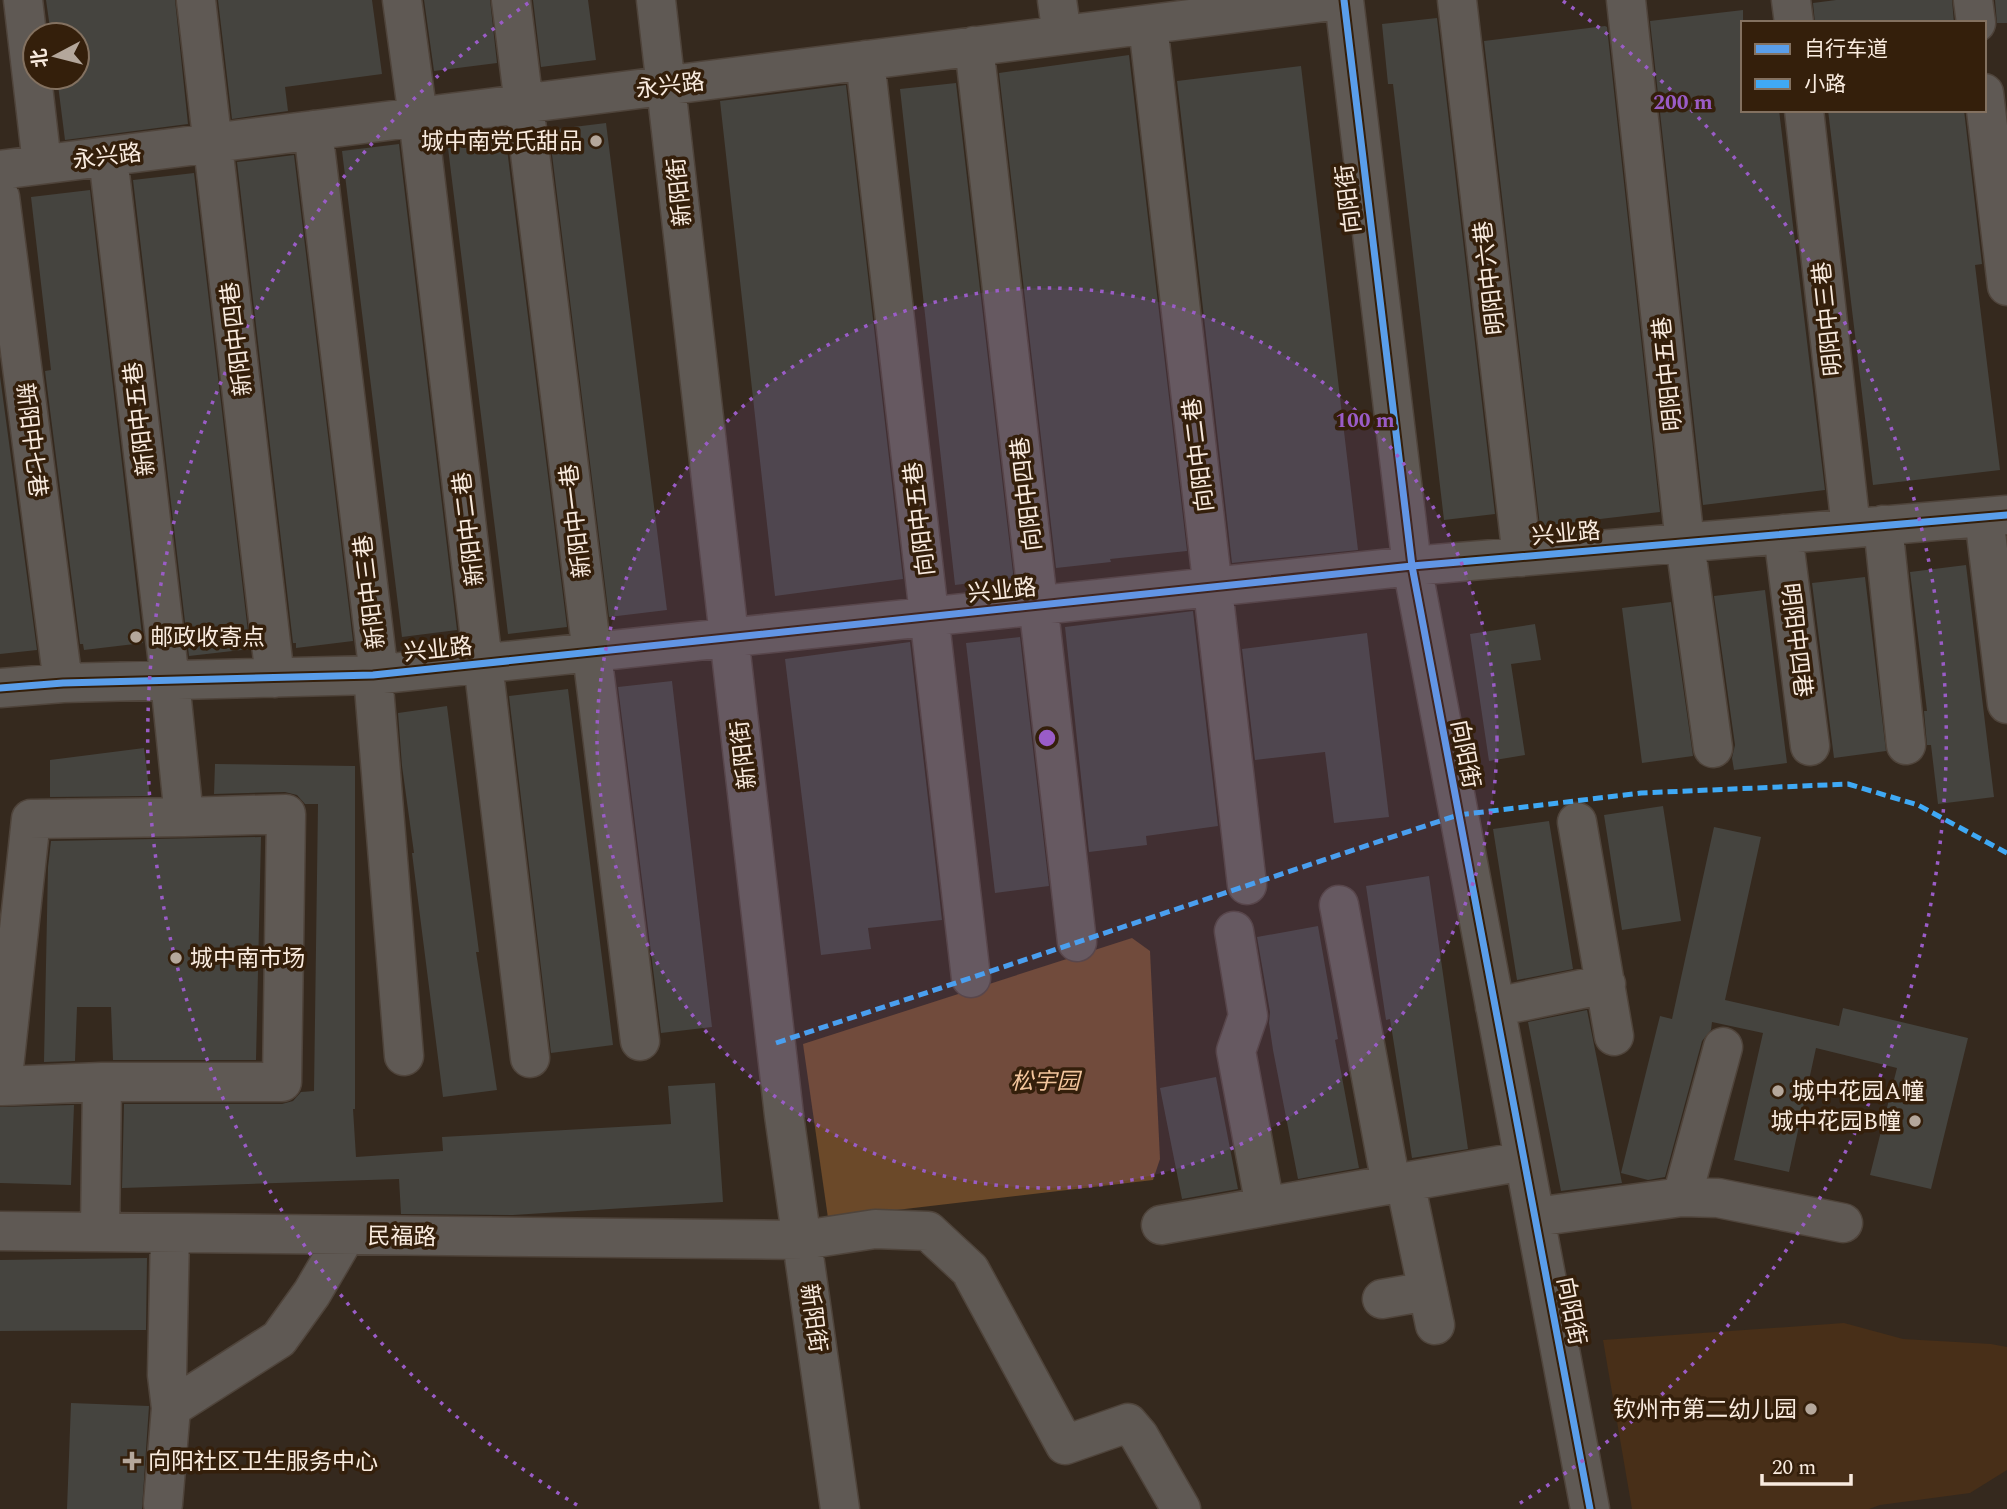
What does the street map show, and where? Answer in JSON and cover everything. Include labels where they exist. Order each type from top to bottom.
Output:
[{"type":"street","points":[[23,0],[42,164]]},
{"type":"street","name":"新阳中四巷","points":[[196,0],[275,678]]},
{"type":"street","name":"新阳中二巷","points":[[402,0],[530,1058]]},
{"type":"street","name":"新阳中一巷","points":[[511,0],[640,1041]]},
{"type":"street","name":"新阳街","points":[[656,0],[784,1115],[840,1509]]},
{"type":"street","name":"永兴路","points":[[0,170],[974,46],[1060,18],[1148,24],[1342,0]]},
{"type":"street","name":"向阳街","points":[[1342,0],[1412,566],[1590,1509]]},
{"type":"street","name":"明阳中六巷","points":[[1457,0],[1522,557]]},
{"type":"street","name":"明阳中五巷","points":[[1626,0],[1685,543],[1713,748]]},
{"type":"street","points":[[1791,0],[1794,21]]},
{"type":"street","points":[[1973,0],[1976,21]]},
{"type":"street","name":"向阳中二巷","points":[[1148,24],[1247,885]]},
{"type":"street","name":"向阳中四巷","points":[[974,46],[1077,942]]},
{"type":"street","name":"向阳中五巷","points":[[865,60],[971,978]]},
{"type":"street","points":[[1986,110],[2007,286]]},
{"type":"street","name":"明阳中三巷","points":[[1804,112],[1867,527],[1906,745]]},
{"type":"street","name":"新阳中三巷","points":[[313,130],[377,659],[373,675],[404,1056]]},
{"type":"street","name":"新阳中五巷","points":[[108,157],[184,817]]},
{"type":"street","name":"新阳中七巷","points":[[0,197],[63,683]]},
{"type":"street","points":[[1996,516],[2007,704]]},
{"type":"street","name":"兴业路","points":[[0,688],[63,683],[373,675],[1412,566],[1996,516]]},
{"type":"street","name":"明阳中四巷","points":[[1783,534],[1810,746]]},
{"type":"street","points":[[286,814],[282,1082],[102,1082],[2,1086],[32,819],[184,817],[286,814]]},
{"type":"street","points":[[1577,822],[1614,1036]]},
{"type":"street","points":[[1339,905],[1398,1183],[1431,1308],[1381,1299]]},
{"type":"street","points":[[1234,931],[1248,1016],[1236,1051],[1265,1206]]},
{"type":"street","points":[[1495,1007],[1605,984]]},
{"type":"street","points":[[1682,1197],[1723,1047]]},
{"type":"street","points":[[100,1232],[102,1082]]},
{"type":"street","points":[[1161,1225],[1524,1161]]},
{"type":"street","points":[[1535,1217],[1682,1197],[1718,1198],[1843,1223]]},
{"type":"street","name":"民福路","points":[[0,1231],[803,1240],[875,1228],[928,1231],[970,1270],[1065,1445],[1128,1423],[1139,1436],[1181,1509]]},
{"type":"street","points":[[163,1504],[171,1408],[167,1375],[170,1233]]},
{"type":"street","points":[[171,1408],[279,1339],[312,1293],[346,1235]]},
{"type":"shaded area","name":"钦州市第二幼儿园","points":[[1844,1323],[1903,1339],[2007,1347],[2007,1470],[1970,1493],[1880,1505],[1869,1509],[1632,1509],[1603,1340]]},
{"type":"green space","name":"松宇园","points":[[1132,938],[1150,951],[1160,1159],[1153,1180],[828,1218],[803,1044]]},
{"type":"building","points":[[46,0],[175,0],[188,124],[65,140],[59,91],[91,91],[91,21],[49,21]]},
{"type":"building","points":[[218,0],[372,0],[382,74],[285,87],[288,111],[232,119]]},
{"type":"building","points":[[424,0],[490,0],[497,63],[434,71]]},
{"type":"building","points":[[533,0],[588,0],[596,60],[541,67]]},
{"type":"building","points":[[1836,0],[1952,0],[1954,21],[1815,21],[1813,3]]},
{"type":"building","points":[[1995,0],[2007,0],[2007,23],[1997,23]]},
{"type":"building","points":[[1743,10],[1741,112],[1779,112],[1825,490],[1703,505],[1650,21]]},
{"type":"building","points":[[1437,18],[1495,514],[1444,520],[1393,84],[1388,84],[1382,24]]},
{"type":"building","points":[[1605,26],[1660,512],[1540,526],[1484,41]]},
{"type":"building","points":[[1129,55],[1187,551],[1056,568],[999,73]]},
{"type":"building","points":[[1301,66],[1358,550],[1232,563],[1177,81]]},
{"type":"building","points":[[956,83],[1013,573],[1012,578],[955,585],[900,89]]},
{"type":"building","points":[[846,85],[903,579],[775,596],[720,101]]},
{"type":"building","points":[[1828,112],[1964,112],[1982,264],[1975,265],[2000,470],[1873,485]]},
{"type":"building","points":[[606,123],[667,610],[609,617],[549,130]]},
{"type":"building","points":[[506,141],[567,627],[508,634],[448,148]]},
{"type":"building","points":[[399,144],[457,630],[402,637],[342,151]]},
{"type":"building","points":[[294,155],[353,641],[296,648],[296,643],[293,643],[237,162]]},
{"type":"building","points":[[194,173],[250,649],[189,656],[133,180]]},
{"type":"building","points":[[90,190],[143,643],[84,650],[83,644],[80,644],[45,371],[51,370],[31,197]]},
{"type":"building","points":[[0,376],[37,650],[0,654]]},
{"type":"building","points":[[1966,565],[1994,797],[1938,804],[1931,745],[1927,745],[1924,711],[1927,711],[1910,572]]},
{"type":"building","points":[[1865,577],[1886,751],[1834,758],[1812,583]]},
{"type":"building","points":[[1765,590],[1787,763],[1734,770],[1732,758],[1735,745],[1714,596]]},
{"type":"building","points":[[1671,602],[1693,756],[1642,763],[1622,608]]},
{"type":"building","points":[[1193,611],[1218,826],[1146,836],[1147,845],[1089,852],[1065,627]]},
{"type":"building","points":[[1535,624],[1541,660],[1511,664],[1525,755],[1489,761],[1470,634]]},
{"type":"building","points":[[1367,633],[1389,817],[1334,823],[1325,752],[1255,760],[1242,649]]},
{"type":"building","points":[[1020,637],[1049,886],[995,893],[966,643]]},
{"type":"building","points":[[910,642],[942,920],[868,928],[871,949],[821,955],[785,659]]},
{"type":"building","points":[[672,681],[712,1027],[661,1033],[618,687]]},
{"type":"building","points":[[568,689],[613,1045],[551,1053],[509,696]]},
{"type":"building","points":[[447,706],[479,952],[476,952],[497,1090],[443,1097],[412,853],[398,713]]},
{"type":"building","points":[[144,748],[150,796],[50,797],[50,760]]},
{"type":"building","points":[[215,764],[355,766],[353,1109],[356,1157],[443,1151],[442,1137],[671,1124],[668,1086],[715,1083],[723,1202],[513,1215],[401,1214],[399,1179],[122,1188],[124,1104],[282,1104],[293,1101],[301,1092],[314,1091],[318,804],[305,804],[297,795],[285,792],[214,794]]},
{"type":"building","points":[[1663,806],[1681,921],[1622,930],[1604,815]]},
{"type":"building","points":[[1549,821],[1573,969],[1517,980],[1493,829]]},
{"type":"building","points":[[1714,827],[1761,837],[1725,1000],[1839,1026],[1843,1008],[1968,1038],[1931,1189],[1870,1175],[1897,1068],[1816,1048],[1789,1172],[1734,1160],[1763,1033],[1712,1022],[1711,1030],[1702,1041],[1665,1177],[1648,1180],[1621,1173],[1660,1016],[1672,1019]]},
{"type":"building","points":[[261,837],[256,1060],[113,1060],[111,1007],[77,1007],[75,1061],[44,1062],[48,867],[51,841]]},
{"type":"building","points":[[1429,876],[1468,1149],[1412,1158],[1390,1019],[1386,1020],[1366,886]]},
{"type":"building","points":[[1318,926],[1338,1039],[1335,1040],[1359,1168],[1298,1179],[1273,1050],[1270,1012],[1257,937]]},
{"type":"building","points":[[1587,1010],[1622,1183],[1561,1191],[1528,1022]]},
{"type":"building","points":[[1216,1077],[1238,1189],[1182,1199],[1160,1088]]},
{"type":"building","points":[[74,1105],[71,1185],[0,1183],[0,1107]]},
{"type":"building","points":[[147,1258],[146,1330],[0,1331],[0,1260]]},
{"type":"building","points":[[71,1403],[149,1406],[142,1509],[67,1509]]},
{"type":"marked path","points":[[776,1043],[1458,815],[1641,793],[1848,784],[1918,805],[2007,853]]},
{"type":"cycle path","points":[[1344,0],[1412,566],[1590,1509]]},
{"type":"cycle path","points":[[0,688],[63,683],[373,675],[1412,566],[2007,515]]},
{"type":"place","name":"城中南党氏甜品","points":[[596,141]]},
{"type":"place","name":"邮政收寄点","points":[[136,637]]},
{"type":"place","name":"城中南市场","points":[[176,958]]},
{"type":"place","name":"城中花园A幢","points":[[1778,1091]]},
{"type":"place","name":"城中花园B幢","points":[[1915,1121]]},
{"type":"place","name":"钦州市第二幼儿园","points":[[1811,1409]]},
{"type":"place","name":"向阳社区卫生服务中心","points":[[132,1461]]}]
